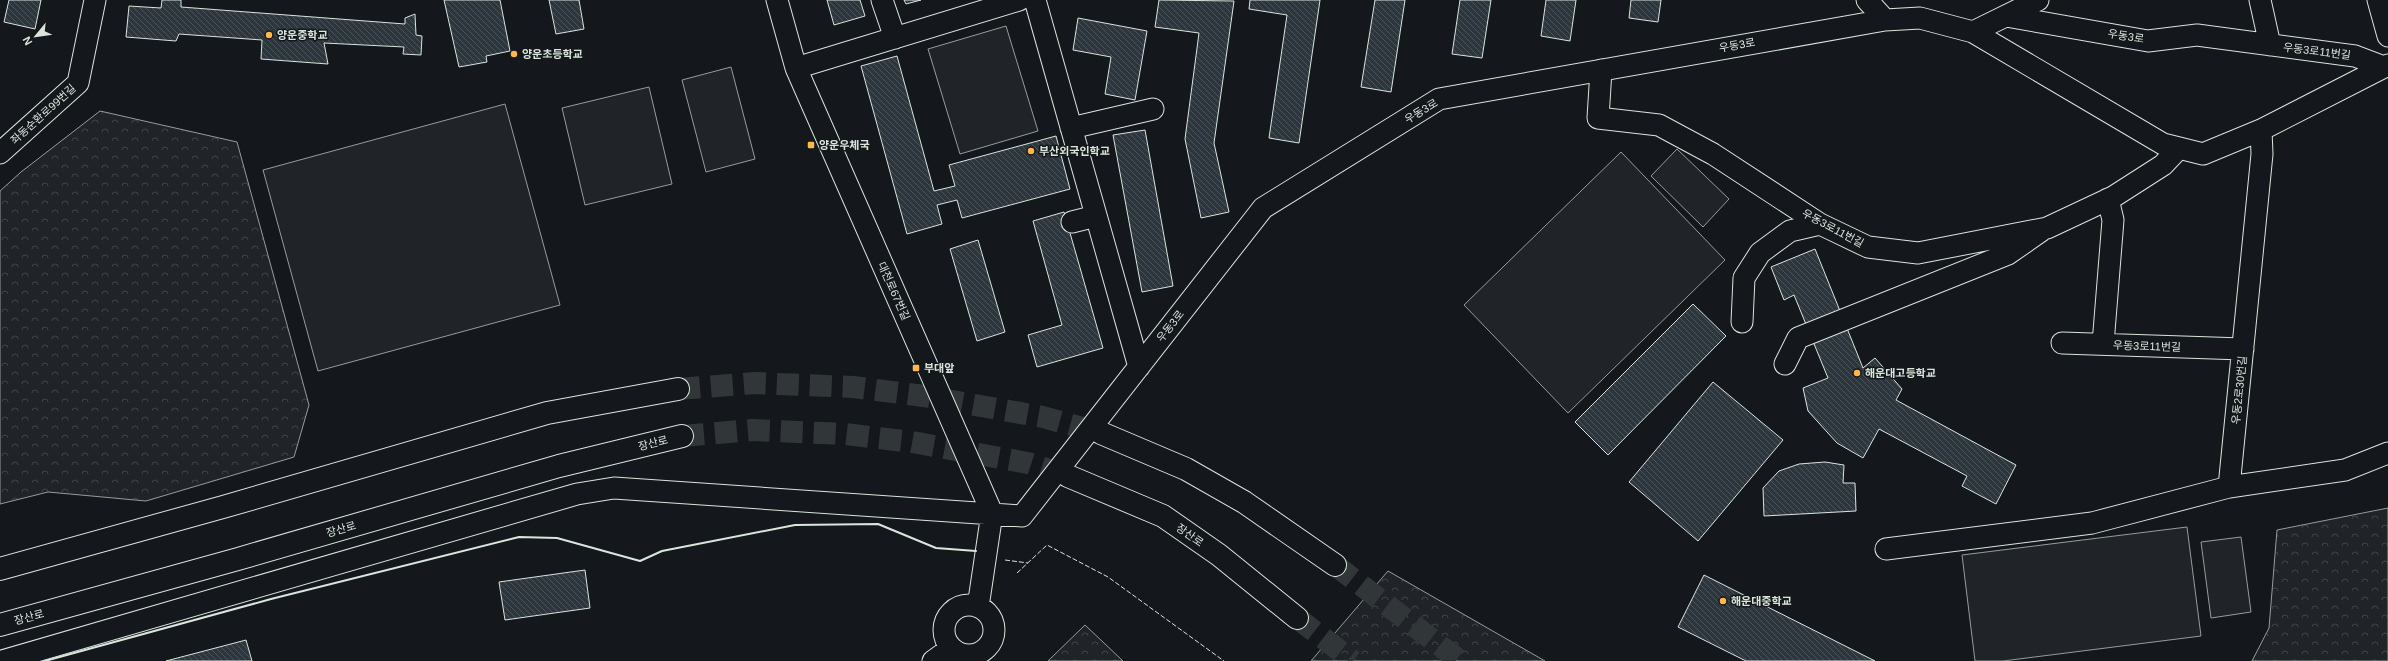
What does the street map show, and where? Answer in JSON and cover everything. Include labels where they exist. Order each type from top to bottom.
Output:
[{"type":"highway","points":[[0,569],[223,507],[547,413],[678,389]]},
{"type":"highway","points":[[1101,433],[1186,469],[1244,502],[1335,565]]},
{"type":"highway","name":"장산로","points":[[0,625],[238,559],[559,466],[682,436]]},
{"type":"highway","name":"장산로","points":[[1068,476],[1163,516],[1219,556],[1297,618]]},
{"type":"street","name":"좌동순환로99번길","points":[[0,153],[78,82],[95,0]]},
{"type":"street","name":"대천로67번길","points":[[777,0],[796,68],[992,513]]},
{"type":"street","points":[[882,0],[894,38]]},
{"type":"street","points":[[796,68],[1019,0]]},
{"type":"street","points":[[1035,0],[1139,367]]},
{"type":"street","points":[[1867,0],[1885,20]]},
{"type":"street","points":[[1973,32],[2038,0]]},
{"type":"street","name":"우동3로11번길","points":[[2260,0],[2270,45],[2355,56],[2386,66]]},
{"type":"street","points":[[2378,0],[2388,36]]},
{"type":"street","name":"우동3로","points":[[2006,16],[2148,40],[2197,35],[2270,45]]},
{"type":"street","name":"우동3로","points":[[992,513],[1022,516],[1263,208],[1439,99],[1885,20],[1920,18],[1973,32]]},
{"type":"street","name":"우동3로11번길","points":[[1973,32],[2162,144],[2203,154],[2261,130],[2386,66]]},
{"type":"street","name":"우동3로11번길","points":[[1601,70],[1598,118],[1660,125],[1713,154],[1820,224],[1868,247],[1918,253],[2047,228],[2108,199],[2163,165],[2179,148]]},
{"type":"street","points":[[1071,128],[1153,109]]},
{"type":"street","name":"우동2로30번길","points":[[2229,487],[2262,154],[2261,130]]},
{"type":"street","name":"우동3로11번길","points":[[2108,199],[2113,220],[2103,344],[2243,349]]},
{"type":"street","points":[[1072,222],[1096,216]]},
{"type":"street","points":[[1742,322],[1744,278],[1760,253],[1790,231],[1820,224]]},
{"type":"street","points":[[1785,364],[1798,338],[2008,254],[2047,228]]},
{"type":"street","points":[[2062,343],[2103,344]]},
{"type":"street","points":[[1886,549],[2092,523],[2229,487],[2345,470],[2388,453]]},
{"type":"street","points":[[2,661],[578,494],[614,488],[992,513],[978,607]]},
{"type":"street","points":[[961,606],[978,607],[990,618],[994,633],[984,657],[965,655],[951,648],[944,633],[948,617],[961,606]]},
{"type":"street","points":[[933,661],[951,648]]},
{"type":"green space","points":[[1006,26],[1038,131],[960,154],[928,49]]},
{"type":"green space","points":[[731,67],[755,159],[706,172],[682,80]]},
{"type":"green space","points":[[649,87],[672,184],[585,205],[562,108]]},
{"type":"green space","points":[[505,104],[560,305],[318,371],[263,170]]},
{"type":"green space","points":[[100,111],[237,142],[309,405],[294,457],[146,501],[48,492],[0,504],[0,191],[21,172]]},
{"type":"green space","points":[[1677,149],[1729,199],[1703,227],[1651,176]]},
{"type":"green space","points":[[1621,152],[1725,260],[1568,413],[1464,305]]},
{"type":"green space","points":[[2388,508],[2388,661],[2252,661],[2269,628],[2277,530]]},
{"type":"green space","points":[[2187,527],[2201,636],[2003,661],[1975,661],[1962,555]]},
{"type":"green space","points":[[2241,537],[2251,612],[2211,618],[2201,542]]},
{"type":"green space","points":[[1388,571],[1545,661],[1311,661]]},
{"type":"green space","points":[[1085,625],[1123,661],[1048,661]]},
{"type":"building","points":[[9,0],[41,0],[35,29],[4,22]]},
{"type":"building","points":[[162,0],[181,0],[181,7],[405,24],[405,18],[415,14],[416,35],[422,36],[421,55],[403,54],[404,47],[324,43],[328,64],[261,59],[262,40],[179,34],[176,41],[126,37],[129,6],[161,8]]},
{"type":"building","points":[[444,0],[500,0],[510,51],[486,56],[487,62],[459,67]]},
{"type":"building","points":[[549,0],[579,0],[584,29],[556,34]]},
{"type":"building","points":[[827,0],[860,0],[865,16],[834,25]]},
{"type":"building","points":[[904,0],[921,0],[906,4]]},
{"type":"building","points":[[1159,0],[1234,1],[1214,143],[1229,212],[1201,218],[1185,139],[1199,33],[1155,27]]},
{"type":"building","points":[[1250,0],[1320,0],[1299,143],[1269,138],[1287,15],[1249,9]]},
{"type":"building","points":[[1375,0],[1405,0],[1391,92],[1361,87]]},
{"type":"building","points":[[1460,0],[1491,0],[1482,58],[1452,54]]},
{"type":"building","points":[[1546,0],[1576,0],[1570,41],[1541,36]]},
{"type":"building","points":[[1631,0],[1661,0],[1658,22],[1629,18]]},
{"type":"building","points":[[1078,18],[1147,31],[1135,100],[1105,94],[1111,57],[1073,50]]},
{"type":"building","name":"부산외국인학교","points":[[897,56],[934,191],[955,186],[949,165],[1056,136],[1070,189],[962,218],[957,200],[937,205],[942,224],[907,234],[861,66]]},
{"type":"building","points":[[1145,130],[1173,286],[1142,292],[1113,135]]},
{"type":"building","points":[[1064,212],[1103,348],[1037,367],[1028,335],[1062,325],[1033,221]]},
{"type":"building","points":[[978,240],[1005,332],[977,341],[950,249]]},
{"type":"building","name":"해운대고등학교","points":[[1815,249],[1863,368],[1875,358],[1902,389],[1896,400],[2016,465],[1996,504],[1962,486],[1967,476],[1879,429],[1863,458],[1837,443],[1808,411],[1803,388],[1828,378],[1794,295],[1784,300],[1771,267]]},
{"type":"building","points":[[1693,304],[1726,336],[1608,455],[1575,422]]},
{"type":"building","points":[[1713,382],[1783,440],[1698,541],[1629,482]]},
{"type":"building","points":[[1825,462],[1844,465],[1843,483],[1855,483],[1856,511],[1764,516],[1763,488],[1779,471],[1799,464]]},
{"type":"building","points":[[585,570],[590,608],[505,620],[499,582]]},
{"type":"building","name":"해운대중학교","points":[[1704,575],[1875,661],[1746,661],[1678,627]]},
{"type":"building","points":[[246,640],[252,661],[166,661]]},
{"type":"tunnel","points":[[678,389],[755,383],[853,387],[924,396],[1043,417],[1101,433]]},
{"type":"tunnel","points":[[682,436],[752,430],[845,434],[912,442],[1028,463],[1068,476]]},
{"type":"tunnel","points":[[1335,565],[1460,661]]},
{"type":"tunnel","points":[[1297,618],[1353,661]]},
{"type":"fence","points":[[1017,573],[1047,545],[1108,577],[1224,661]]},
{"type":"fence","points":[[1005,560],[1028,563]]},
{"type":"wall","points":[[45,661],[271,599],[519,537],[557,538],[640,561],[662,551],[795,525],[878,524],[936,548],[976,551]]},
{"type":"place","name":"양운중학교","points":[[269,35]]},
{"type":"place","name":"양운초등학교","points":[[514,54]]},
{"type":"place","name":"양운우체국","points":[[811,145]]},
{"type":"place","name":"부산외국인학교","points":[[1031,151]]},
{"type":"place","name":"부대앞","points":[[916,368]]},
{"type":"place","name":"해운대고등학교","points":[[1857,373]]},
{"type":"place","name":"해운대중학교","points":[[1723,601]]}]
